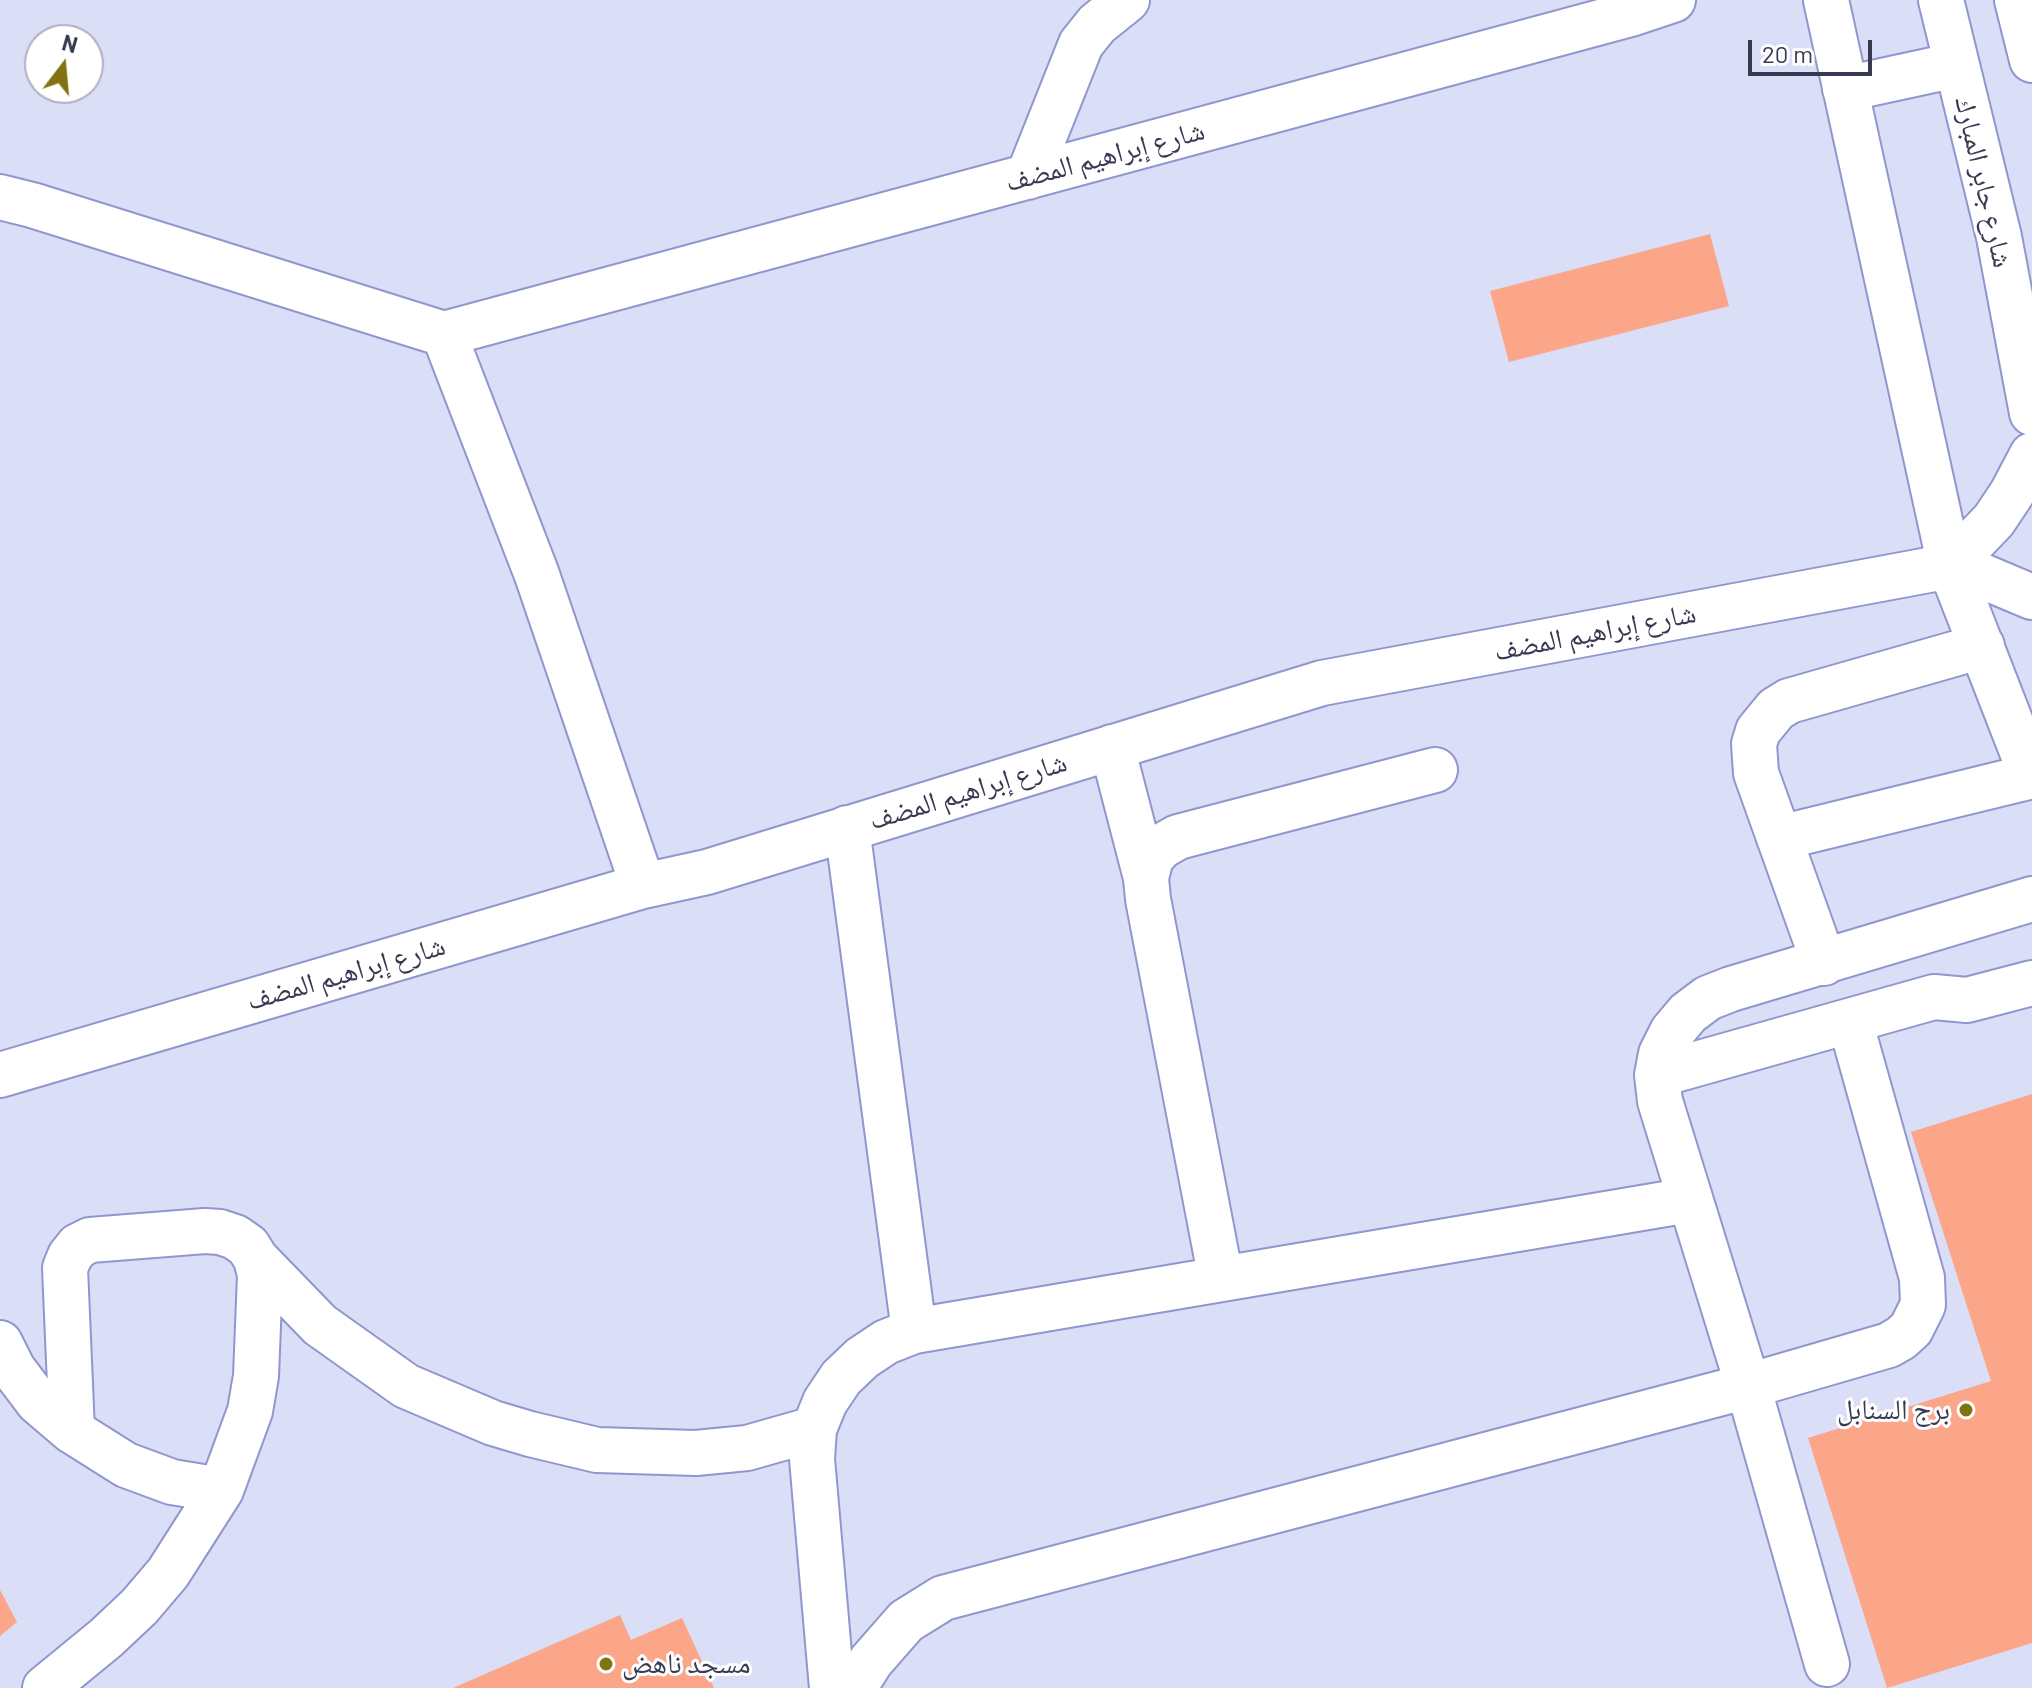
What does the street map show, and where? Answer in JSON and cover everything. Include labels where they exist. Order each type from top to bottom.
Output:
[{"type":"street","points":[[1028,177],[1081,44],[1097,24],[1127,0]]},
{"type":"street","name":"شارع إبراهيم المضف","points":[[444,334],[1673,0]]},
{"type":"street","points":[[1779,838],[2032,776],[1950,566],[1826,0]]},
{"type":"street","name":"شارع جابر المبارك","points":[[1941,0],[2025,334],[2032,413]]},
{"type":"street","points":[[2017,0],[2032,60]]},
{"type":"street","points":[[1845,89],[1956,65]]},
{"type":"street","points":[[0,197],[444,334],[537,575],[643,886]]},
{"type":"street","points":[[1950,566],[1994,520],[2032,455]]},
{"type":"street","name":"شارع إبراهيم المضف","points":[[0,1075],[643,886],[707,872],[1322,683],[1950,566],[2032,597]]},
{"type":"street","points":[[1824,963],[1753,759],[1758,731],[1766,718],[1789,701],[1982,646]]},
{"type":"street","points":[[1112,747],[1146,878],[1221,1279]]},
{"type":"street","points":[[1146,878],[1151,858],[1162,846],[1178,837],[1435,770]]},
{"type":"street","points":[[847,828],[914,1331]]},
{"type":"street","points":[[1827,1664],[1748,1386],[1660,1101],[1657,1075],[1661,1054],[1672,1032],[1688,1013],[1708,998],[2032,899]]},
{"type":"street","points":[[1934,997],[1941,988],[1958,977],[2032,956]]},
{"type":"street","points":[[1657,1075],[1934,997],[1967,1000],[2032,983]]},
{"type":"street","points":[[854,1688],[871,1661],[906,1621],[943,1598],[1748,1386],[1889,1345],[1911,1329],[1923,1305],[1922,1278],[1850,1021]]},
{"type":"street","points":[[832,1688],[812,1459],[814,1429],[825,1402],[841,1378],[862,1358],[886,1342],[914,1331],[1689,1200]]},
{"type":"street","points":[[72,1431],[65,1268],[70,1256],[78,1246],[90,1240],[220,1232],[248,1246],[256,1259],[320,1325],[406,1386],[517,1431],[597,1450],[696,1453],[747,1448],[814,1429]]},
{"type":"street","points":[[45,1688],[139,1607],[168,1573],[221,1490],[243,1433],[256,1376],[260,1275],[256,1259]]},
{"type":"street","points":[[0,1343],[13,1369],[38,1402],[72,1431],[126,1465],[172,1482],[221,1490]]},
{"type":"building","points":[[1710,234],[1729,306],[1509,362],[1490,291]]},
{"type":"building","name":"برج السنابل","points":[[2032,1094],[2032,1643],[1887,1688],[1808,1438],[1991,1381],[1911,1132]]},
{"type":"building","points":[[0,1590],[17,1622],[0,1636]]},
{"type":"building","name":"مسجد ناهض","points":[[620,1615],[631,1640],[682,1618],[714,1688],[453,1688]]},
{"type":"place","name":"برج السنابل","points":[[1966,1410]]},
{"type":"place","name":"مسجد ناهض","points":[[606,1664]]}]
